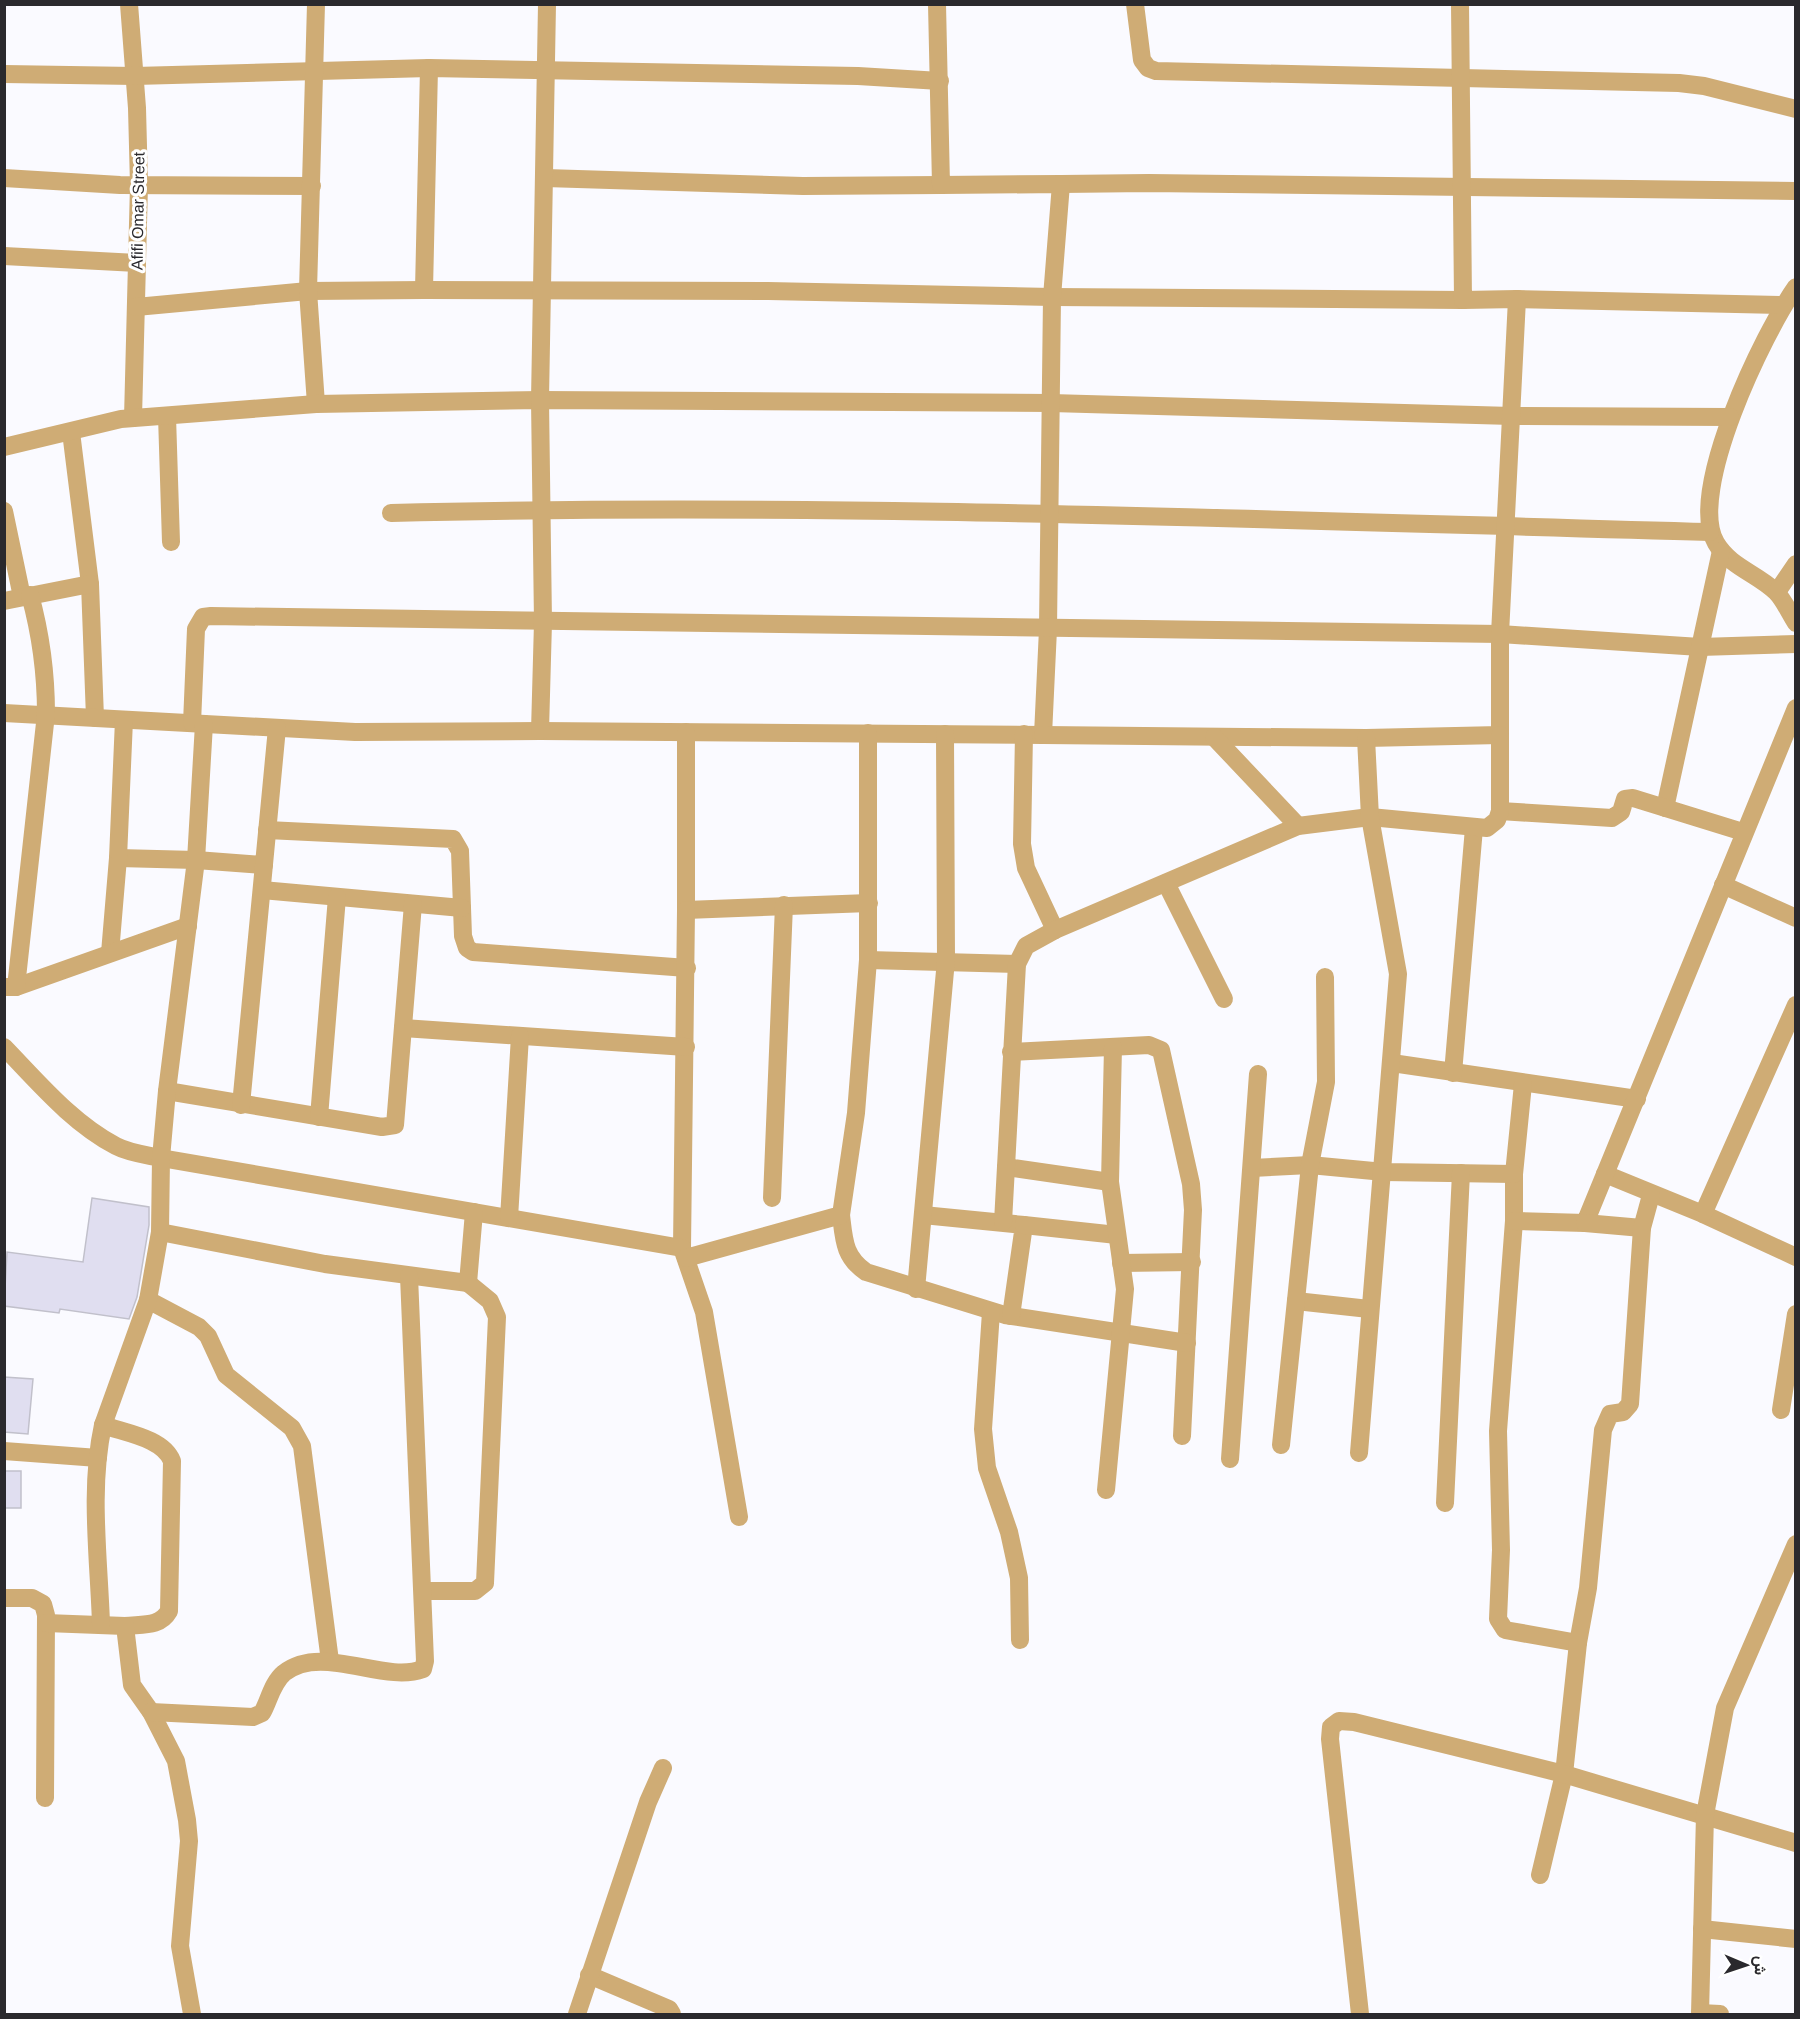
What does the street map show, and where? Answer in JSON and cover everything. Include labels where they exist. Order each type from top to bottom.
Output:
[{"type":"street","name":"Afifi Omar Street","points":[[129,4],[135,76],[139,185],[133,418]]},
{"type":"street","points":[[316,4],[308,291],[316,404]]},
{"type":"street","points":[[540,731],[543,622],[540,400],[547,4]]},
{"type":"street","points":[[937,4],[941,185]]},
{"type":"street","points":[[1135,4],[1142,60],[1148,68],[1156,71],[1679,83],[1704,86],[1796,109]]},
{"type":"street","points":[[1460,4],[1463,300]]},
{"type":"street","points":[[4,74],[135,76],[429,68],[858,76],[940,81]]},
{"type":"street","points":[[424,290],[429,68]]},
{"type":"street","points":[[4,178],[139,185],[312,186]]},
{"type":"street","points":[[545,178],[803,186],[1061,184],[1461,186],[1796,191]]},
{"type":"street","points":[[1043,735],[1048,629],[1052,297],[1061,184]]},
{"type":"street","points":[[4,256],[137,263]]},
{"type":"street","points":[[1796,287],[1783,305],[1730,417],[1713,476],[1710,532],[1721,551],[1746,572],[1777,592],[1796,623]]},
{"type":"street","points":[[136,307],[308,291],[424,290],[768,291],[1052,297],[1517,299],[1783,305]]},
{"type":"street","points":[[1003,1222],[1017,964],[1026,946],[1055,930],[1298,826],[1370,817],[1474,828],[1487,828],[1494,825],[1500,811],[1500,634],[1517,299]]},
{"type":"street","points":[[4,447],[133,418],[316,404],[540,400],[1051,403],[1512,416],[1730,417]]},
{"type":"street","points":[[167,416],[171,542]]},
{"type":"street","points":[[71,432],[90,584],[95,718]]},
{"type":"street","points":[[391,513],[542,509],[1048,516],[1710,532]]},
{"type":"street","points":[[4,511],[19,598],[40,634],[46,674],[46,714],[10,987],[188,926]]},
{"type":"street","points":[[1665,808],[1721,551]]},
{"type":"street","points":[[1777,592],[1793,572]]},
{"type":"street","points":[[19,598],[90,584]]},
{"type":"street","points":[[101,1624],[98,1458],[103,1425],[148,1300],[160,1232],[161,1158],[167,1091],[196,860],[198,724],[196,629],[203,617],[1500,634],[1700,647],[1796,644]]},
{"type":"street","points":[[1585,1223],[1743,832],[1795,712]]},
{"type":"street","points":[[4,713],[355,732],[540,731],[1366,738],[1500,735]]},
{"type":"street","points":[[110,953],[118,858],[124,720]]},
{"type":"street","points":[[241,1105],[277,728]]},
{"type":"street","points":[[686,732],[687,968],[684,1253],[705,1312],[739,1517]]},
{"type":"street","points":[[868,733],[868,960],[856,1113],[841,1215],[846,1252],[854,1264],[866,1272],[991,1312],[1187,1344]]},
{"type":"street","points":[[916,1289],[946,960],[945,734]]},
{"type":"street","points":[[1024,734],[1022,844],[1026,868],[1055,930]]},
{"type":"street","points":[[1214,736],[1298,826]]},
{"type":"street","points":[[1359,1453],[1369,1309],[1384,1172],[1398,974],[1370,817],[1366,738]]},
{"type":"street","points":[[1500,811],[1612,818],[1621,812],[1623,801],[1629,798],[1743,832]]},
{"type":"street","points":[[1453,1073],[1474,828]]},
{"type":"street","points":[[267,830],[453,839],[460,851],[464,943],[473,952],[687,968]]},
{"type":"street","points":[[118,858],[264,865]]},
{"type":"street","points":[[1166,883],[1224,999]]},
{"type":"street","points":[[1723,885],[1796,918]]},
{"type":"street","points":[[262,890],[462,908]]},
{"type":"street","points":[[319,1117],[337,897]]},
{"type":"street","points":[[686,910],[869,903]]},
{"type":"street","points":[[167,1091],[382,1127],[395,1125],[413,904]]},
{"type":"street","points":[[772,1198],[784,905]]},
{"type":"street","points":[[868,960],[946,960],[1017,964]]},
{"type":"street","points":[[1281,1446],[1310,1165],[1326,1082],[1325,977]]},
{"type":"street","points":[[1703,1214],[1796,1005]]},
{"type":"street","points":[[403,1028],[686,1047]]},
{"type":"street","points":[[509,1218],[520,1036]]},
{"type":"street","points":[[1011,1052],[1149,1045],[1161,1050],[1191,1184],[1192,1262],[1182,1436]]},
{"type":"street","points":[[4,1047],[38,1083],[89,1129],[118,1148],[161,1158],[509,1218],[684,1253],[841,1215]]},
{"type":"street","points":[[1106,1490],[1125,1288],[1110,1182],[1113,1047]]},
{"type":"street","points":[[1392,1063],[1637,1099]]},
{"type":"street","points":[[1230,1459],[1258,1074]]},
{"type":"street","points":[[1523,1084],[1514,1174],[1514,1221],[1498,1431],[1501,1551],[1498,1619],[1505,1630],[1578,1643]]},
{"type":"street","points":[[1252,1168],[1310,1165],[1384,1172],[1514,1174]]},
{"type":"street","points":[[1006,1167],[1110,1182]]},
{"type":"street","points":[[1445,1503],[1461,1173]]},
{"type":"street","points":[[1605,1174],[1651,1195],[1703,1214],[1796,1257]]},
{"type":"street","points":[[1540,1875],[1564,1774],[1578,1643],[1588,1588],[1603,1430],[1610,1414],[1623,1412],[1630,1404],[1642,1228],[1651,1195]]},
{"type":"street","points":[[468,1283],[474,1212]]},
{"type":"street","points":[[923,1215],[1117,1236]]},
{"type":"street","points":[[1514,1221],[1585,1223],[1642,1228]]},
{"type":"street","points":[[1011,1316],[1024,1226]]},
{"type":"street","points":[[160,1232],[325,1264],[468,1283],[490,1301],[497,1317],[485,1583],[475,1591],[423,1591]]},
{"type":"street","points":[[1122,1263],[1192,1262]]},
{"type":"street","points":[[151,1712],[253,1717],[262,1713],[276,1683],[283,1674],[294,1668],[330,1661],[405,1674],[423,1669],[425,1661],[423,1591],[409,1276]]},
{"type":"street","points":[[148,1300],[199,1327],[208,1336],[226,1375],[292,1428],[302,1446],[330,1661]]},
{"type":"street","points":[[1296,1301],[1369,1309]]},
{"type":"street","points":[[991,1312],[983,1429],[987,1468],[1009,1532],[1019,1578],[1020,1640]]},
{"type":"street","points":[[1781,1410],[1796,1314]]},
{"type":"street","points":[[46,1623],[125,1626],[156,1623],[164,1620],[169,1611],[172,1461],[168,1450],[157,1444],[103,1425]]},
{"type":"street","points":[[4,1451],[98,1458]]},
{"type":"street","points":[[1720,2014],[1700,2014],[1705,1815],[1725,1708],[1796,1544]]},
{"type":"street","points":[[4,1598],[32,1598],[43,1604],[46,1623],[45,1798]]},
{"type":"street","points":[[125,1626],[132,1685],[151,1712],[176,1761],[187,1820],[189,1841],[180,1946],[192,2014]]},
{"type":"street","points":[[1360,2014],[1330,1739],[1331,1727],[1339,1721],[1354,1722],[1564,1774],[1796,1843]]},
{"type":"street","points":[[577,2014],[589,1974],[663,1768]]},
{"type":"street","points":[[1702,1929],[1796,1939]]},
{"type":"street","points":[[589,1974],[669,2008],[672,2014]]},
{"type":"building","points":[[92,1198],[149,1207],[149,1225],[137,1297],[129,1319],[60,1309],[59,1313],[4,1306],[7,1252],[83,1262]]},
{"type":"building","points":[[4,1377],[33,1379],[28,1434],[4,1432]]},
{"type":"building","points":[[4,1471],[21,1471],[21,1508],[4,1508]]}]
